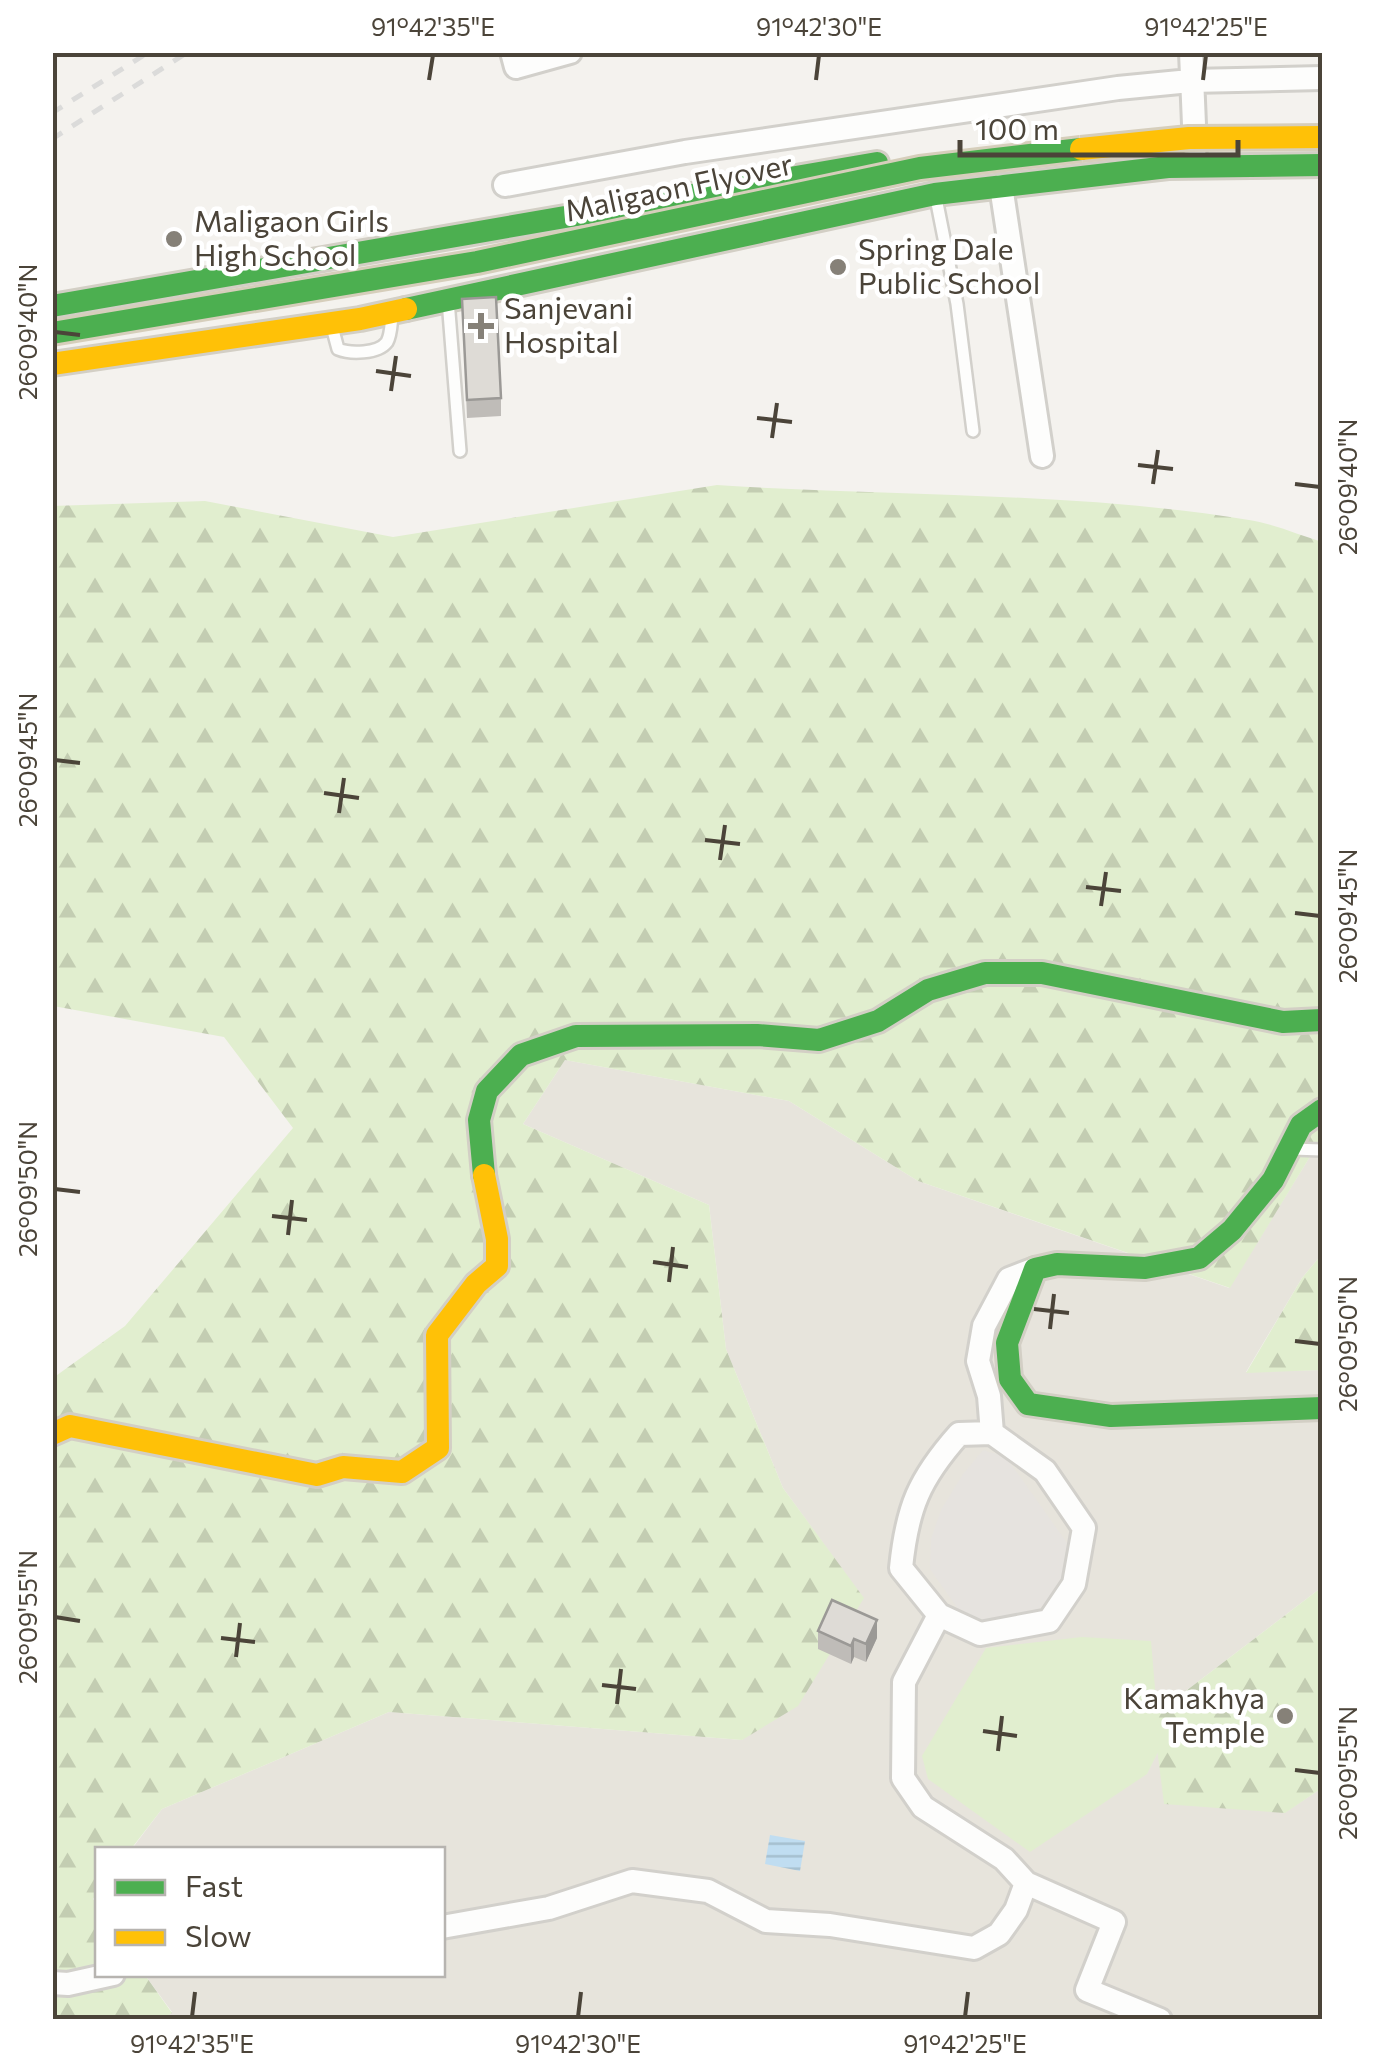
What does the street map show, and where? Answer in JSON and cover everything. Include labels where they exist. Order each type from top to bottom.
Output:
[{"type":"street","points":[[512,52],[516,67],[570,52]]},
{"type":"street","points":[[1191,52],[1196,165]]},
{"type":"street","points":[[506,185],[703,149],[1118,88],[1190,81],[1322,78]]},
{"type":"street","points":[[52,306],[828,169],[1170,128],[1322,128]]},
{"type":"street","name":"Maligaon Flyover","points":[[52,333],[477,262],[920,168],[1190,138],[1322,136]]},
{"type":"street","name":"Maligaon Flyover","points":[[52,350],[328,312],[548,270],[997,174],[1180,159],[1322,155]]},
{"type":"street","points":[[52,364],[393,312],[935,194],[1196,165],[1322,166]]},
{"type":"street","points":[[1001,186],[1042,456]]},
{"type":"street","points":[[52,1434],[70,1426],[317,1475],[342,1467],[402,1472],[438,1448],[437,1335],[476,1284],[498,1266],[497,1239],[482,1170],[479,1120],[487,1091],[521,1055],[576,1036],[757,1035],[819,1040],[878,1020],[928,990],[985,973],[1042,973],[1282,1022],[1322,1020]]},
{"type":"street","points":[[992,1433],[989,1396],[978,1361],[984,1326],[1009,1279],[1056,1264],[1145,1268],[1198,1258],[1232,1230],[1273,1180],[1301,1125],[1322,1110]]},
{"type":"street","points":[[1034,1269],[1008,1343],[1010,1379],[1028,1404],[1112,1416],[1322,1408]]},
{"type":"street","points":[[992,1433],[1045,1471],[1084,1528],[1074,1584],[1050,1621],[980,1634],[939,1616],[900,1568],[906,1522],[930,1467],[959,1434],[992,1433]]},
{"type":"street","points":[[939,1616],[904,1682],[903,1778],[923,1808],[1004,1859],[1026,1883],[1114,1922],[1088,1990],[1160,2020]]},
{"type":"street","points":[[445,1926],[549,1908],[632,1881],[708,1891],[766,1921],[830,1925],[974,1948],[1000,1934],[1016,1910],[1026,1883]]},
{"type":"street","points":[[52,1982],[68,1984],[100,1977]]},
{"type":"lane","points":[[935,194],[957,304],[974,431]]},
{"type":"lane","points":[[448,300],[460,451]]},
{"type":"lane","points":[[331,322],[335,343],[344,352],[378,349],[388,339],[393,312]]},
{"type":"lane","points":[[1288,1149],[1322,1150]]},
{"type":"shaded area","points":[[565,1060],[789,1101],[918,1181],[1229,1288],[1322,1137],[1322,1254],[1302,1278],[1246,1372],[1322,1370],[1322,1587],[1153,1716],[1284,1813],[1322,1788],[1322,2019],[161,2019],[172,2012],[146,1977],[445,1977],[445,1847],[133,1847],[162,1809],[389,1712],[742,1740],[863,1598],[783,1488],[726,1349],[709,1205],[523,1124]]},
{"type":"shaded area","points":[[983,1450],[1006,1457],[1067,1543],[1065,1569],[1057,1592],[1040,1608],[1010,1619],[966,1620],[930,1569],[931,1539],[941,1510]]},
{"type":"green space","points":[[717,485],[1117,504],[1249,520],[1322,542],[1322,1137],[1230,1288],[918,1181],[789,1101],[565,1060],[523,1124],[709,1205],[726,1349],[783,1488],[864,1598],[798,1706],[742,1740],[389,1712],[162,1809],[133,1847],[95,1847],[95,1977],[146,1977],[172,2013],[161,2019],[53,2019],[53,1378],[125,1326],[293,1128],[224,1037],[53,1006],[52,506],[205,501],[393,537]]},
{"type":"green space","points":[[1322,1254],[1322,1370],[1246,1373],[1302,1278]]},
{"type":"green space","points":[[1322,1587],[1322,1788],[1285,1813],[1164,1804],[1153,1716]]},
{"type":"green space","points":[[1082,1637],[1151,1641],[1160,1748],[1147,1774],[1030,1852],[928,1779],[922,1756],[986,1648]]},
{"type":"water","points":[[770,1835],[805,1841],[800,1871],[765,1864]]},
{"type":"building","points":[[496,297],[501,398],[467,400],[462,299]]},
{"type":"building","points":[[832,1600],[877,1620],[866,1644],[854,1639],[851,1646],[818,1631]]},
{"type":"railway","points":[[52,113],[149,52]]},
{"type":"railway","points":[[52,139],[188,52]]},
{"type":"traffic: fast","points":[[52,333],[477,262],[920,168],[1081,149]]},
{"type":"traffic: fast","points":[[52,306],[877,163]]},
{"type":"traffic: fast","points":[[406,309],[935,194],[1168,167],[1322,165]]},
{"type":"traffic: fast","points":[[484,1175],[479,1120],[487,1091],[521,1055],[576,1036],[757,1035],[819,1040],[878,1021],[928,990],[985,973],[1042,973],[1283,1022],[1322,1020]]},
{"type":"traffic: fast","points":[[1322,1110],[1301,1125],[1273,1180],[1232,1230],[1199,1258],[1145,1268],[1057,1264],[1035,1269],[1007,1343],[1010,1379],[1028,1404],[1111,1416],[1322,1408]]},
{"type":"traffic: slow","points":[[1081,149],[1189,138],[1322,137]]},
{"type":"traffic: slow","points":[[52,364],[406,309]]},
{"type":"traffic: slow","points":[[52,1434],[70,1426],[317,1475],[343,1467],[402,1472],[438,1448],[437,1335],[476,1284],[497,1266],[497,1239],[484,1175]]},
{"type":"place","name":"Maligaon Girls High School","points":[[174,239]]},
{"type":"place","name":"Spring Dale Public School","points":[[838,267]]},
{"type":"place","name":"Sanjevani Hospital","points":[[481,326]]},
{"type":"place","name":"Kamakhya Temple","points":[[1285,1716]]}]
